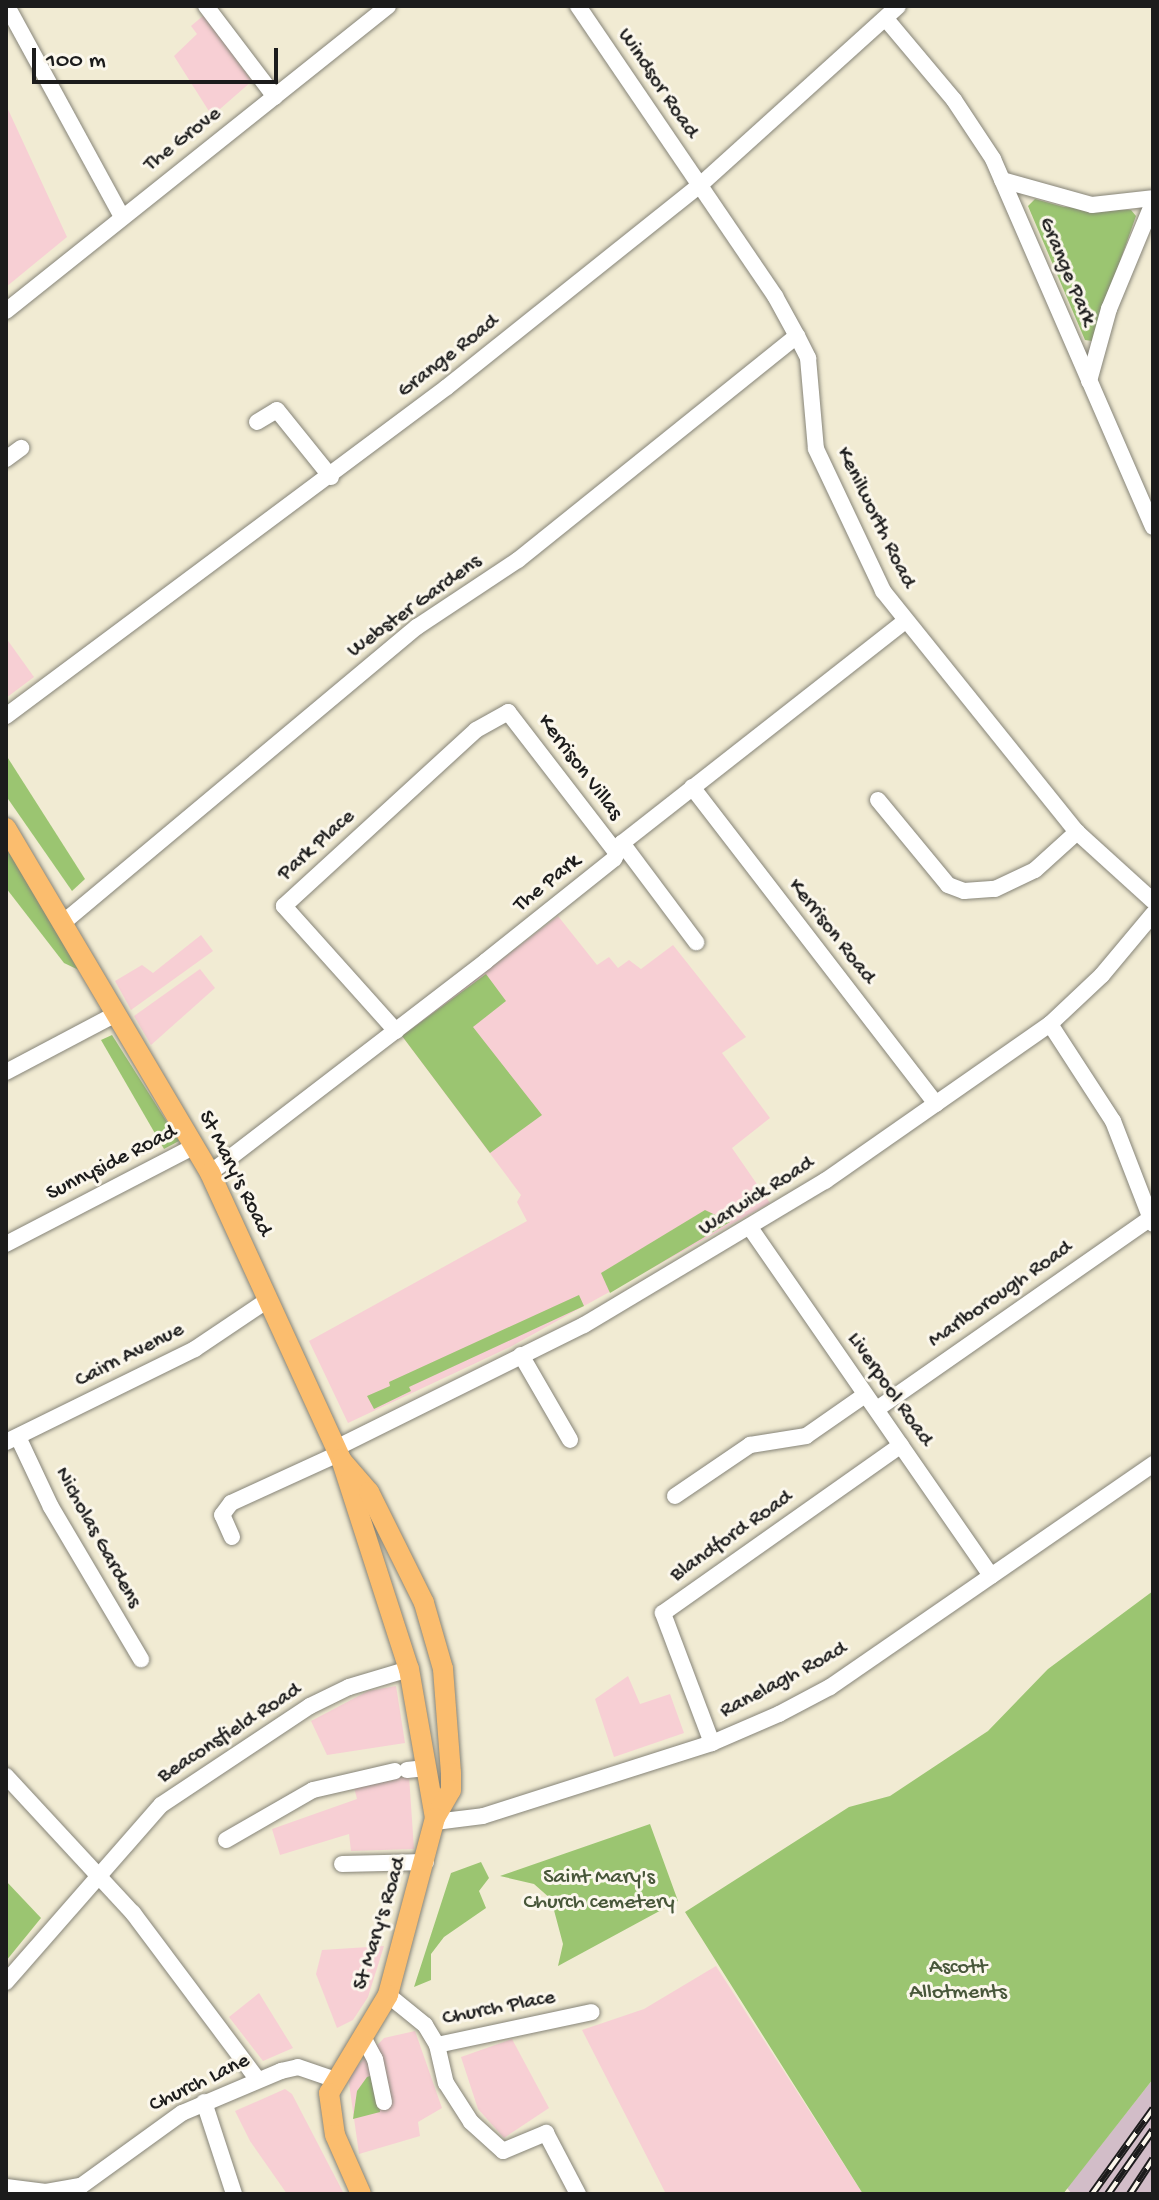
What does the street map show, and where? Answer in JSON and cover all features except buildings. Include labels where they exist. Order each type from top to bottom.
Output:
[{"type":"main road","name":"St Mary's Road","points":[[6,828],[65,921],[210,1173],[338,1454],[409,1669],[409,1770],[435,1820]]},
{"type":"main road","name":"St Mary's Road","points":[[333,2079],[388,1995],[435,1820],[451,1790],[443,1669],[424,1603],[369,1492],[338,1454]]},
{"type":"main road","points":[[333,2079],[329,2093],[335,2135],[361,2194]]},
{"type":"street","points":[[7,6],[122,217]]},
{"type":"street","points":[[206,6],[275,97]]},
{"type":"street","name":"The Grove","points":[[6,311],[275,97],[369,12],[388,6]]},
{"type":"street","name":"Windsor Road","points":[[578,6],[699,186]]},
{"type":"street","name":"Grange Road","points":[[6,716],[331,477],[699,186],[898,6]]},
{"type":"street","name":"Grange Park","points":[[886,19],[954,100],[1002,180],[1153,527]]},
{"type":"street","name":"Grange Park","points":[[1002,180],[1092,205],[1153,201],[1109,309],[1089,381]]},
{"type":"street","name":"Kenilworth Road","points":[[699,186],[797,336],[808,358],[816,449],[877,580],[905,621],[1077,832],[1153,901]]},
{"type":"street","name":"Webster Gardens","points":[[65,921],[417,627],[518,560],[797,336]]},
{"type":"street","points":[[257,422],[277,410],[331,477]]},
{"type":"street","points":[[6,459],[21,448]]},
{"type":"street","name":"The Park","points":[[210,1173],[614,859],[619,847],[692,787],[905,621]]},
{"type":"street","name":"Kerrison Villas","points":[[508,712],[696,942]]},
{"type":"street","name":"Park Place","points":[[396,1031],[284,906],[476,730],[508,712]]},
{"type":"street","name":"Kerrison Road","points":[[692,787],[936,1104]]},
{"type":"street","points":[[878,800],[948,885],[964,891],[995,889],[1035,870],[1077,832]]},
{"type":"street","name":"Warwick Road","points":[[232,1537],[222,1515],[231,1503],[338,1454],[521,1355],[584,1325],[751,1229],[936,1104],[1050,1024],[1102,975],[1153,914]]},
{"type":"street","points":[[6,1072],[116,1014]]},
{"type":"street","points":[[1050,1024],[1113,1121],[1152,1221]]},
{"type":"street","name":"Sunnyside Road","points":[[6,1244],[195,1146]]},
{"type":"street","name":"Marlborough Road","points":[[877,1409],[1152,1221]]},
{"type":"street","name":"Liverpool Road","points":[[751,1229],[991,1576]]},
{"type":"street","name":"Cairn Avenue","points":[[12,1439],[195,1349],[269,1299]]},
{"type":"street","points":[[521,1355],[570,1440]]},
{"type":"street","points":[[675,1496],[750,1445],[806,1436],[865,1395]]},
{"type":"street","name":"Nicholas Gardens","points":[[12,1439],[141,1659]]},
{"type":"street","name":"Blandford Road","points":[[712,1743],[663,1613],[901,1445]]},
{"type":"street","name":"Ranelagh Road","points":[[435,1820],[483,1816],[712,1743],[830,1687],[1153,1464]]},
{"type":"street","name":"Beaconsfield Road","points":[[6,1982],[161,1805],[234,1754],[349,1687],[409,1669]]},
{"type":"street","points":[[226,1840],[313,1790],[409,1770]]},
{"type":"street","points":[[6,1776],[133,1913],[257,2079]]},
{"type":"street","points":[[342,1864],[426,1862]]},
{"type":"street","name":"Church Place","points":[[388,1995],[425,2025],[437,2045],[592,2012]]},
{"type":"street","points":[[362,2035],[375,2059],[384,2102]]},
{"type":"street","points":[[437,2045],[446,2083],[471,2122],[503,2151],[546,2133],[578,2194]]},
{"type":"street","name":"Church Lane","points":[[6,2187],[66,2193],[81,2186],[154,2129],[204,2102],[257,2079],[298,2067],[333,2079]]},
{"type":"street","points":[[204,2102],[234,2194]]},
{"type":"shaded area","points":[[204,15],[252,81],[212,116],[174,56],[197,34],[191,26]]},
{"type":"shaded area","points":[[6,105],[67,237],[6,287]]},
{"type":"shaded area","points":[[6,638],[34,677],[6,698]]},
{"type":"shaded area","points":[[558,916],[597,965],[609,957],[618,968],[629,960],[641,969],[673,945],[746,1037],[722,1053],[770,1118],[732,1148],[770,1203],[510,1347],[348,1423],[309,1341],[527,1221],[517,1202],[521,1195],[402,1036]]},
{"type":"shaded area","points":[[201,935],[213,951],[131,1010],[115,981],[142,965],[153,973]]},
{"type":"shaded area","points":[[200,969],[215,988],[151,1045],[134,1016]]},
{"type":"shaded area","points":[[628,1676],[640,1704],[670,1694],[684,1733],[614,1757],[595,1699]]},
{"type":"shaded area","points":[[396,1686],[405,1743],[327,1755],[311,1721],[368,1691]]},
{"type":"shaded area","points":[[409,1776],[414,1849],[351,1851],[349,1834],[280,1855],[272,1829],[357,1799],[353,1783]]},
{"type":"shaded area","points":[[384,1946],[368,1997],[353,2020],[337,2028],[316,1974],[322,1950]]},
{"type":"shaded area","points":[[716,1966],[863,2194],[666,2194],[582,2030],[644,2009]]},
{"type":"shaded area","points":[[259,1993],[293,2048],[263,2061],[229,2017]]},
{"type":"shaded area","points":[[415,2031],[442,2108],[418,2122],[420,2136],[359,2154],[348,2076],[384,2038]]},
{"type":"shaded area","points":[[512,2039],[549,2108],[504,2138],[478,2109],[461,2057]]},
{"type":"shaded area","points":[[1153,2079],[1153,2194],[1072,2194],[1067,2188]]},
{"type":"shaded area","points":[[285,2089],[292,2094],[344,2194],[287,2194],[250,2141],[235,2111]]},
{"type":"green space","points":[[1035,199],[1064,207],[1131,210],[1136,216],[1092,341],[1085,340],[1028,206]]},
{"type":"green space","points":[[6,755],[85,879],[72,891],[6,796]]},
{"type":"green space","points":[[6,840],[81,971],[64,963],[6,888]]},
{"type":"green space","points":[[486,974],[506,1001],[473,1027],[542,1115],[490,1153],[402,1036]]},
{"type":"green space","points":[[112,1035],[179,1141],[164,1149],[101,1040]]},
{"type":"green space","points":[[705,1210],[730,1222],[610,1293],[601,1273]]},
{"type":"green space","points":[[579,1295],[584,1306],[409,1387],[411,1391],[374,1409],[367,1396],[390,1386],[389,1382]]},
{"type":"green space","name":"Ascott Allotments","points":[[1153,1591],[1153,2079],[1063,2194],[863,2194],[685,1912],[849,1807],[890,1796],[988,1731],[1048,1669]]},
{"type":"green space","name":"Saint Mary's Church cemetery","points":[[650,1824],[678,1901],[558,1966],[563,1944],[551,1899],[534,1884],[500,1876]]},
{"type":"green space","points":[[481,1862],[489,1878],[479,1891],[486,1908],[444,1937],[431,1954],[431,1980],[414,1987],[451,1873]]},
{"type":"green space","points":[[6,1881],[41,1918],[6,1961]]},
{"type":"green space","points":[[376,2074],[380,2112],[353,2119],[357,2091],[367,2077]]},
{"type":"railway","points":[[1092,2194],[1153,2109]]},
{"type":"railway","points":[[1108,2194],[1153,2130]]},
{"type":"railway","points":[[1130,2194],[1153,2159]]}]
